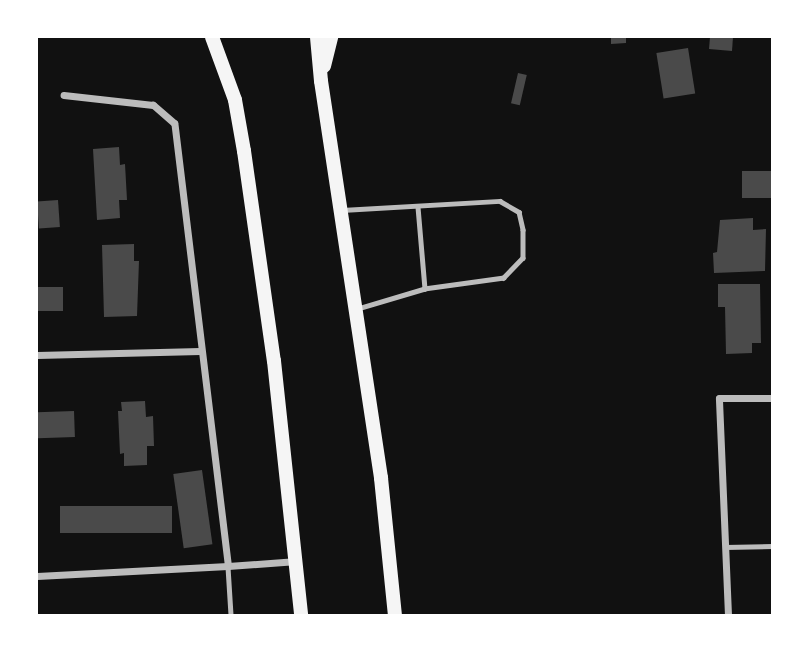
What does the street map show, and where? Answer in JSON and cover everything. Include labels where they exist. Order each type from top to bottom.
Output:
[{"type":"main road","points":[[212,37],[235,100],[244,151],[274,360],[301,615]]},
{"type":"main road","points":[[317,37],[321,81],[358,309],[381,478],[395,615]]},
{"type":"main road","points":[[321,81],[331,37]]},
{"type":"street","points":[[64,95],[153,104],[174,123],[228,566]]},
{"type":"street","points":[[37,355],[200,351]]},
{"type":"street","points":[[728,615],[719,398],[772,398]]},
{"type":"street","points":[[37,576],[297,561]]},
{"type":"lane","points":[[342,210],[500,201],[519,212],[523,230],[523,258],[504,278],[425,289],[358,309]]},
{"type":"lane","points":[[418,207],[425,289]]},
{"type":"lane","points":[[725,547],[772,545]]},
{"type":"lane","points":[[228,566],[231,615]]},
{"type":"building","points":[[611,37],[626,37],[626,43],[611,44]]},
{"type":"building","points":[[710,37],[733,37],[732,51],[709,49]]},
{"type":"building","points":[[688,48],[695,93],[664,98],[656,53]]},
{"type":"building","points":[[518,73],[527,75],[520,105],[511,103]]},
{"type":"building","points":[[119,147],[120,165],[125,164],[127,200],[119,200],[120,218],[97,220],[93,149]]},
{"type":"building","points":[[742,171],[772,171],[772,198],[742,198]]},
{"type":"building","points":[[58,200],[60,227],[39,228],[37,201]]},
{"type":"building","points":[[753,218],[753,230],[766,229],[765,271],[714,273],[713,253],[717,252],[720,220]]},
{"type":"building","points":[[134,244],[134,261],[139,261],[137,316],[104,317],[102,245]]},
{"type":"building","points":[[718,284],[760,284],[761,343],[752,343],[752,353],[726,354],[725,307],[718,307]]},
{"type":"building","points":[[37,287],[63,287],[63,311],[37,311]]},
{"type":"building","points":[[145,401],[146,417],[153,416],[154,446],[147,446],[147,465],[124,466],[124,453],[120,454],[118,411],[122,411],[121,402]]},
{"type":"building","points":[[74,411],[75,437],[38,438],[37,412]]},
{"type":"building","points":[[202,470],[212,544],[184,548],[173,474]]},
{"type":"building","points":[[60,506],[172,506],[172,533],[60,533]]}]
